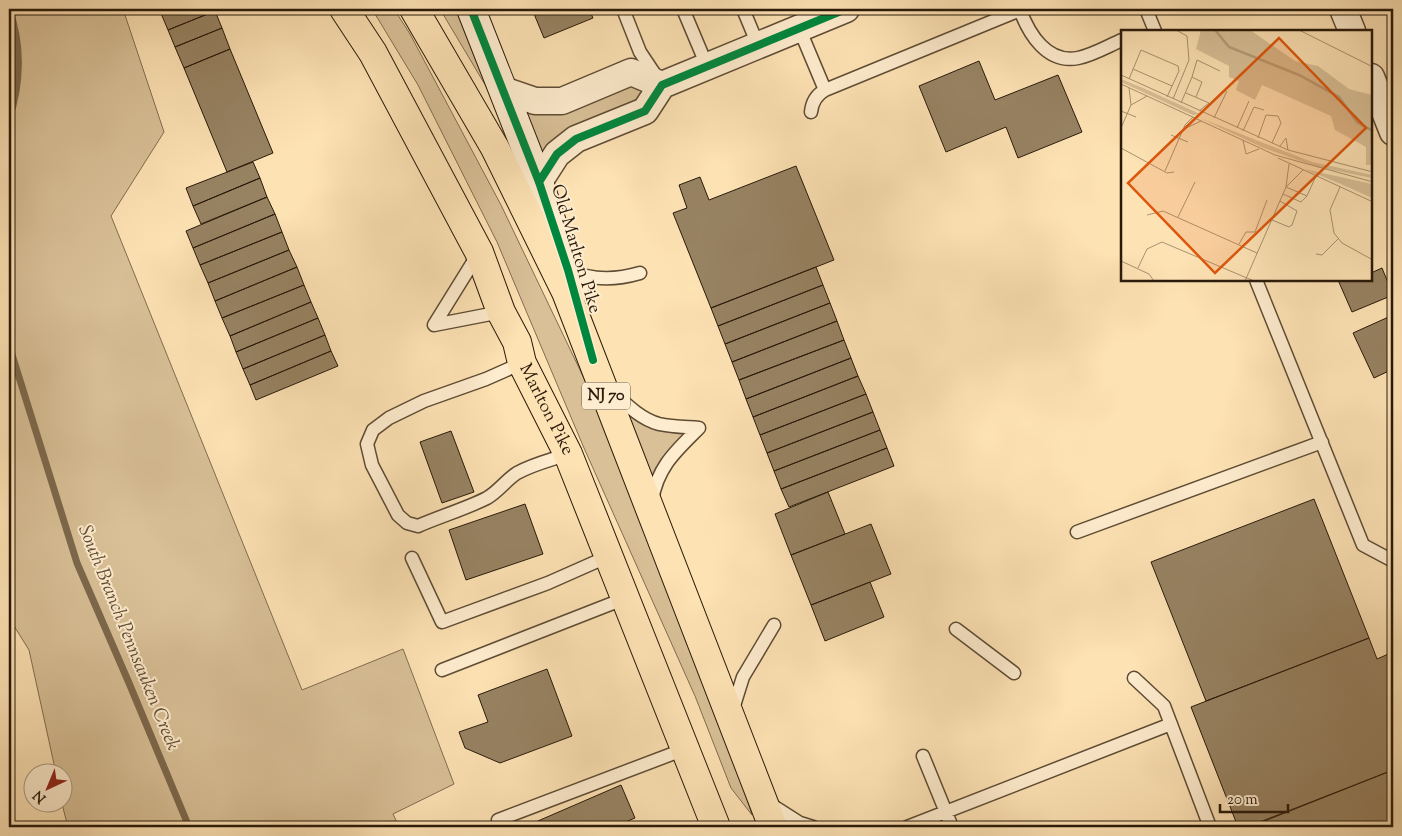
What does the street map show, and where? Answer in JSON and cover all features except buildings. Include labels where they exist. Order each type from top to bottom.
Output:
[{"type":"highway","name":"Marlton Pike","points":[[344,9],[374,53],[479,252],[501,312],[517,342],[522,362],[568,454],[716,827]]},
{"type":"highway","name":"NJ 70","points":[[414,9],[495,148],[566,292],[773,827]]},
{"type":"highway","points":[[690,761],[730,823],[735,827]]},
{"type":"street","name":"Old Marlton Pike","points":[[471,9],[539,182],[568,270],[596,369]]},
{"type":"street","points":[[539,182],[557,154],[576,139],[645,111],[662,85],[846,9]]},
{"type":"street","points":[[1343,9],[1352,30]]},
{"type":"street","points":[[503,90],[535,101],[562,101],[631,72],[662,85]]},
{"type":"street","points":[[1372,80],[1393,132]]},
{"type":"lane","points":[[623,9],[640,52],[662,85]]},
{"type":"lane","points":[[683,9],[707,66]]},
{"type":"lane","points":[[743,9],[758,45]]},
{"type":"lane","points":[[1146,9],[1151,30]]},
{"type":"lane","points":[[811,112],[814,99],[825,90],[1020,10],[1026,26],[1034,39],[1045,50],[1060,57],[1077,58],[1121,40]]},
{"type":"lane","points":[[799,28],[825,90]]},
{"type":"lane","points":[[479,252],[434,325],[501,312]]},
{"type":"lane","points":[[546,253],[568,270],[577,274],[601,279],[624,278],[640,273]]},
{"type":"lane","points":[[1256,281],[1363,545],[1393,561]]},
{"type":"lane","points":[[522,362],[486,379],[424,402],[389,418],[372,430],[367,444],[372,465],[398,515],[407,523],[418,526],[487,498],[516,474],[535,465],[568,454]]},
{"type":"lane","points":[[596,369],[626,404],[643,417],[659,424],[699,428],[671,456],[663,468],[655,485],[650,512]]},
{"type":"lane","points":[[1077,532],[1322,442]]},
{"type":"lane","points":[[412,558],[442,622],[548,583],[609,556]]},
{"type":"lane","points":[[442,670],[626,598]]},
{"type":"lane","points":[[730,719],[743,677],[774,625]]},
{"type":"lane","points":[[956,629],[1014,673]]},
{"type":"lane","points":[[1134,678],[1164,706],[1210,827]]},
{"type":"lane","points":[[907,827],[1171,724]]},
{"type":"lane","points":[[923,756],[952,827]]},
{"type":"lane","points":[[498,820],[690,761]]},
{"type":"lane","points":[[762,799],[800,823],[813,827]]},
{"type":"shaded area","points":[[9,9],[123,9],[164,132],[111,216],[302,690],[403,649],[454,784],[393,814],[399,827],[68,827],[65,814],[72,814],[72,764],[54,764],[29,650],[9,618]]},
{"type":"shaded area","points":[[372,9],[394,9],[410,34],[501,205],[592,395],[741,780],[752,815],[731,788],[695,696],[584,448],[497,242],[418,85]]},
{"type":"shaded area","points":[[440,9],[458,9],[487,88]]},
{"type":"shaded area","points":[[631,72],[662,85],[577,139],[539,182],[503,90],[535,101]]},
{"type":"shaded area","points":[[600,379],[643,417],[699,428],[655,485]]},
{"type":"waterway","name":"South Branch Pennsauken Creek","points":[[9,9],[18,50],[18,78],[9,119]]},
{"type":"waterway","name":"South Branch Pennsauken Creek","points":[[9,345],[77,563],[189,827]]},
{"type":"cycle path","points":[[471,9],[539,182],[568,270],[593,360]]},
{"type":"cycle path","points":[[539,182],[557,154],[576,139],[645,111],[662,85],[846,9]]}]
